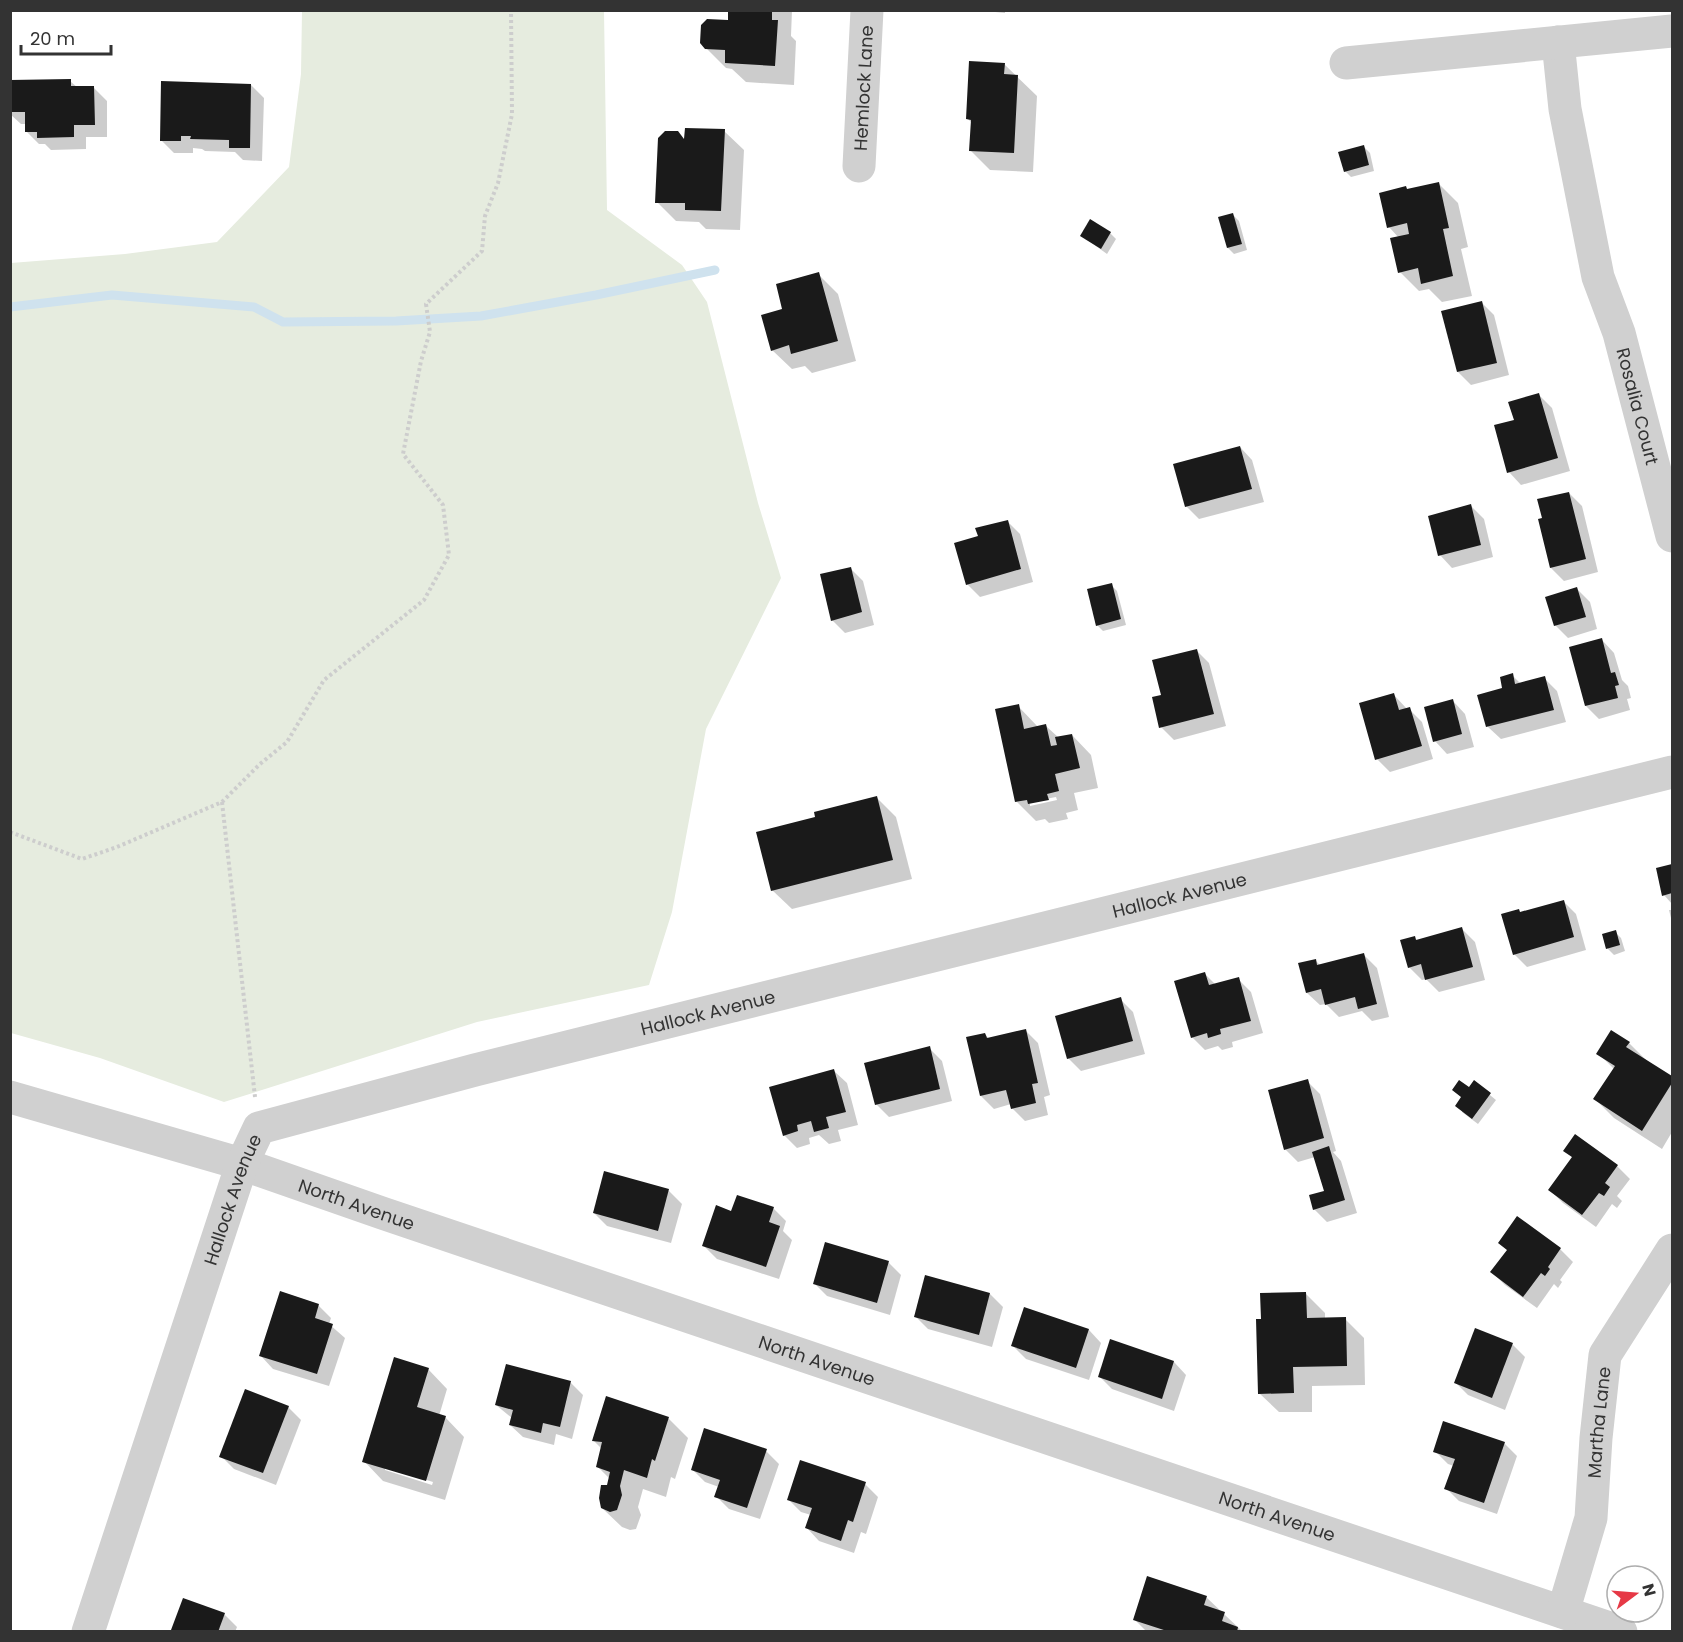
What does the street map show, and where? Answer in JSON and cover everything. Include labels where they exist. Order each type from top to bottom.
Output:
[{"type":"street","name":"Hemlock Lane","points":[[859,166],[867,10]]},
{"type":"street","points":[[1346,63],[1672,31]]},
{"type":"street","name":"Rosalia Court","points":[[1558,42],[1565,109],[1598,278],[1619,333],[1672,536]]},
{"type":"street","name":"Hallock Avenue","points":[[88,1632],[242,1164],[259,1128],[475,1070],[1672,772]]},
{"type":"street","name":"North Avenue","points":[[10,1097],[242,1164],[1621,1632]]},
{"type":"street","name":"Martha Lane","points":[[1563,1612],[1591,1518],[1596,1438],[1605,1355],[1672,1250]]},
{"type":"path","points":[[10,832],[82,859],[117,847],[222,802],[260,764],[287,742],[324,680],[424,600],[449,555],[443,505],[403,454],[421,360],[430,332],[426,304],[482,251],[485,216],[498,183],[512,114],[512,10]]},
{"type":"path","points":[[222,802],[259,1128]]},
{"type":"shaded area","points":[[302,11],[604,11],[607,210],[682,265],[707,302],[758,503],[781,578],[706,729],[672,912],[649,985],[477,1022],[224,1102],[100,1058],[11,1033],[11,263],[125,254],[217,242],[289,167],[301,74]]},
{"type":"building","points":[[728,10],[772,10],[772,20],[778,20],[775,66],[725,63],[725,50],[705,49],[700,43],[701,25],[707,19],[728,20]]},
{"type":"building","points":[[969,61],[1005,63],[1004,74],[1018,75],[1014,153],[969,151],[971,120],[966,119]]},
{"type":"building","points":[[71,79],[71,86],[94,86],[95,125],[74,125],[74,137],[37,138],[37,132],[25,132],[25,112],[10,112],[10,80]]},
{"type":"building","points":[[161,81],[251,84],[250,148],[229,148],[229,140],[190,139],[191,136],[181,136],[181,141],[160,141]]},
{"type":"building","points":[[685,128],[725,129],[721,211],[685,210],[685,203],[655,203],[658,138],[665,131],[678,131],[684,139]]},
{"type":"building","points":[[1364,145],[1369,165],[1344,172],[1338,152]]},
{"type":"building","points":[[1439,182],[1449,228],[1443,229],[1453,276],[1421,284],[1418,268],[1398,273],[1390,238],[1409,234],[1407,223],[1387,228],[1379,193],[1406,186],[1407,189]]},
{"type":"building","points":[[1233,213],[1242,244],[1227,248],[1218,217]]},
{"type":"building","points":[[1090,219],[1111,232],[1101,249],[1080,236]]},
{"type":"building","points":[[819,272],[838,341],[791,354],[789,345],[771,351],[761,315],[782,309],[776,284]]},
{"type":"building","points":[[1482,301],[1497,363],[1457,372],[1441,311]]},
{"type":"building","points":[[1539,393],[1558,458],[1507,473],[1494,425],[1514,420],[1508,402]]},
{"type":"building","points":[[1240,446],[1252,489],[1185,507],[1173,464]]},
{"type":"building","points":[[1569,492],[1586,559],[1550,568],[1538,519],[1542,518],[1537,499]]},
{"type":"building","points":[[1471,504],[1481,545],[1438,556],[1428,516]]},
{"type":"building","points":[[1008,520],[1021,569],[966,585],[954,543],[978,536],[975,528]]},
{"type":"building","points":[[851,567],[862,612],[831,621],[820,574]]},
{"type":"building","points":[[1112,583],[1121,619],[1096,626],[1087,589]]},
{"type":"building","points":[[1577,587],[1586,617],[1554,626],[1545,597]]},
{"type":"building","points":[[1602,638],[1611,673],[1615,672],[1619,685],[1615,686],[1618,698],[1585,706],[1569,647]]},
{"type":"building","points":[[1197,649],[1214,714],[1159,728],[1152,697],[1161,695],[1152,660]]},
{"type":"building","points":[[1513,673],[1515,684],[1545,676],[1554,710],[1486,727],[1477,695],[1502,688],[1500,677]]},
{"type":"building","points":[[1394,693],[1399,710],[1410,707],[1422,746],[1375,760],[1359,703]]},
{"type":"building","points":[[1453,699],[1462,734],[1433,742],[1424,707]]},
{"type":"building","points":[[1019,704],[1024,729],[1046,724],[1051,746],[1057,745],[1055,737],[1072,734],[1080,768],[1055,774],[1059,791],[1047,794],[1049,800],[1028,804],[1027,800],[1015,802],[995,709]]},
{"type":"building","points":[[877,796],[893,860],[771,891],[756,832],[815,817],[814,812]]},
{"type":"building","points":[[1672,864],[1672,893],[1662,896],[1656,868]]},
{"type":"building","points":[[1564,900],[1574,937],[1513,955],[1501,914],[1519,909],[1520,912]]},
{"type":"building","points":[[1462,927],[1473,967],[1425,980],[1421,964],[1408,968],[1400,940],[1415,936],[1416,940]]},
{"type":"building","points":[[1616,930],[1620,945],[1606,949],[1602,934]]},
{"type":"building","points":[[1364,953],[1377,1004],[1358,1009],[1355,997],[1325,1005],[1321,989],[1306,993],[1298,963],[1316,959],[1317,965]]},
{"type":"building","points":[[1205,972],[1209,985],[1239,977],[1251,1021],[1220,1029],[1221,1034],[1208,1038],[1207,1033],[1191,1038],[1174,981]]},
{"type":"building","points":[[1121,997],[1133,1041],[1067,1059],[1055,1016]]},
{"type":"building","points":[[1026,1029],[1038,1083],[1032,1084],[1036,1103],[1011,1109],[1006,1090],[980,1096],[966,1037],[985,1033],[987,1038]]},
{"type":"building","points":[[1611,1030],[1630,1042],[1626,1047],[1672,1076],[1672,1083],[1642,1131],[1593,1099],[1615,1066],[1596,1054]]},
{"type":"building","points":[[930,1046],[940,1089],[875,1105],[864,1063]]},
{"type":"building","points":[[834,1069],[846,1112],[826,1117],[829,1128],[814,1132],[811,1121],[797,1125],[798,1131],[783,1136],[769,1087]]},
{"type":"building","points":[[1308,1079],[1324,1138],[1284,1150],[1268,1090]]},
{"type":"building","points":[[1459,1080],[1469,1087],[1474,1080],[1491,1093],[1472,1119],[1455,1106],[1461,1097],[1452,1090]]},
{"type":"building","points":[[1575,1134],[1618,1165],[1605,1183],[1610,1187],[1604,1196],[1599,1193],[1582,1215],[1548,1190],[1572,1157],[1563,1151]]},
{"type":"building","points":[[1329,1146],[1345,1200],[1313,1210],[1309,1195],[1324,1191],[1312,1152]]},
{"type":"building","points":[[604,1171],[669,1189],[658,1231],[593,1213]]},
{"type":"building","points":[[737,1195],[774,1207],[769,1222],[780,1226],[766,1267],[702,1246],[716,1205],[731,1211]]},
{"type":"building","points":[[1517,1216],[1561,1248],[1548,1267],[1550,1269],[1545,1276],[1541,1273],[1523,1297],[1490,1272],[1507,1250],[1498,1243]]},
{"type":"building","points":[[825,1242],[889,1261],[877,1303],[813,1284]]},
{"type":"building","points":[[925,1275],[990,1293],[979,1335],[914,1317]]},
{"type":"building","points":[[280,1291],[319,1304],[315,1318],[333,1324],[317,1374],[259,1356]]},
{"type":"building","points":[[1306,1292],[1307,1318],[1346,1317],[1347,1366],[1293,1367],[1294,1393],[1258,1394],[1256,1319],[1261,1319],[1260,1293]]},
{"type":"building","points":[[1024,1307],[1089,1329],[1076,1368],[1011,1346]]},
{"type":"building","points":[[1475,1328],[1513,1343],[1492,1398],[1454,1383]]},
{"type":"building","points":[[1110,1339],[1174,1361],[1162,1399],[1098,1377]]},
{"type":"building","points":[[394,1357],[429,1368],[417,1407],[446,1416],[426,1481],[362,1462]]},
{"type":"building","points":[[506,1364],[571,1381],[560,1427],[543,1423],[541,1433],[509,1425],[513,1410],[495,1405]]},
{"type":"building","points":[[245,1389],[289,1406],[263,1473],[219,1457]]},
{"type":"building","points":[[606,1396],[669,1417],[647,1478],[624,1470],[620,1486],[622,1495],[617,1510],[610,1512],[601,1508],[599,1498],[601,1485],[607,1485],[610,1472],[596,1467],[602,1442],[592,1441]]},
{"type":"building","points":[[1443,1421],[1505,1442],[1484,1503],[1444,1489],[1455,1459],[1433,1452]]},
{"type":"building","points":[[704,1428],[767,1449],[747,1508],[714,1497],[720,1480],[691,1470]]},
{"type":"building","points":[[800,1460],[866,1482],[853,1522],[848,1520],[841,1541],[805,1528],[812,1508],[787,1500]]},
{"type":"building","points":[[1147,1576],[1207,1596],[1204,1605],[1225,1612],[1222,1621],[1238,1627],[1237,1632],[1170,1632],[1133,1620]]},
{"type":"building","points":[[183,1598],[225,1613],[218,1632],[171,1630]]},
{"type":"waterway","points":[[10,307],[112,295],[254,307],[283,322],[396,321],[481,316],[715,270]]}]
